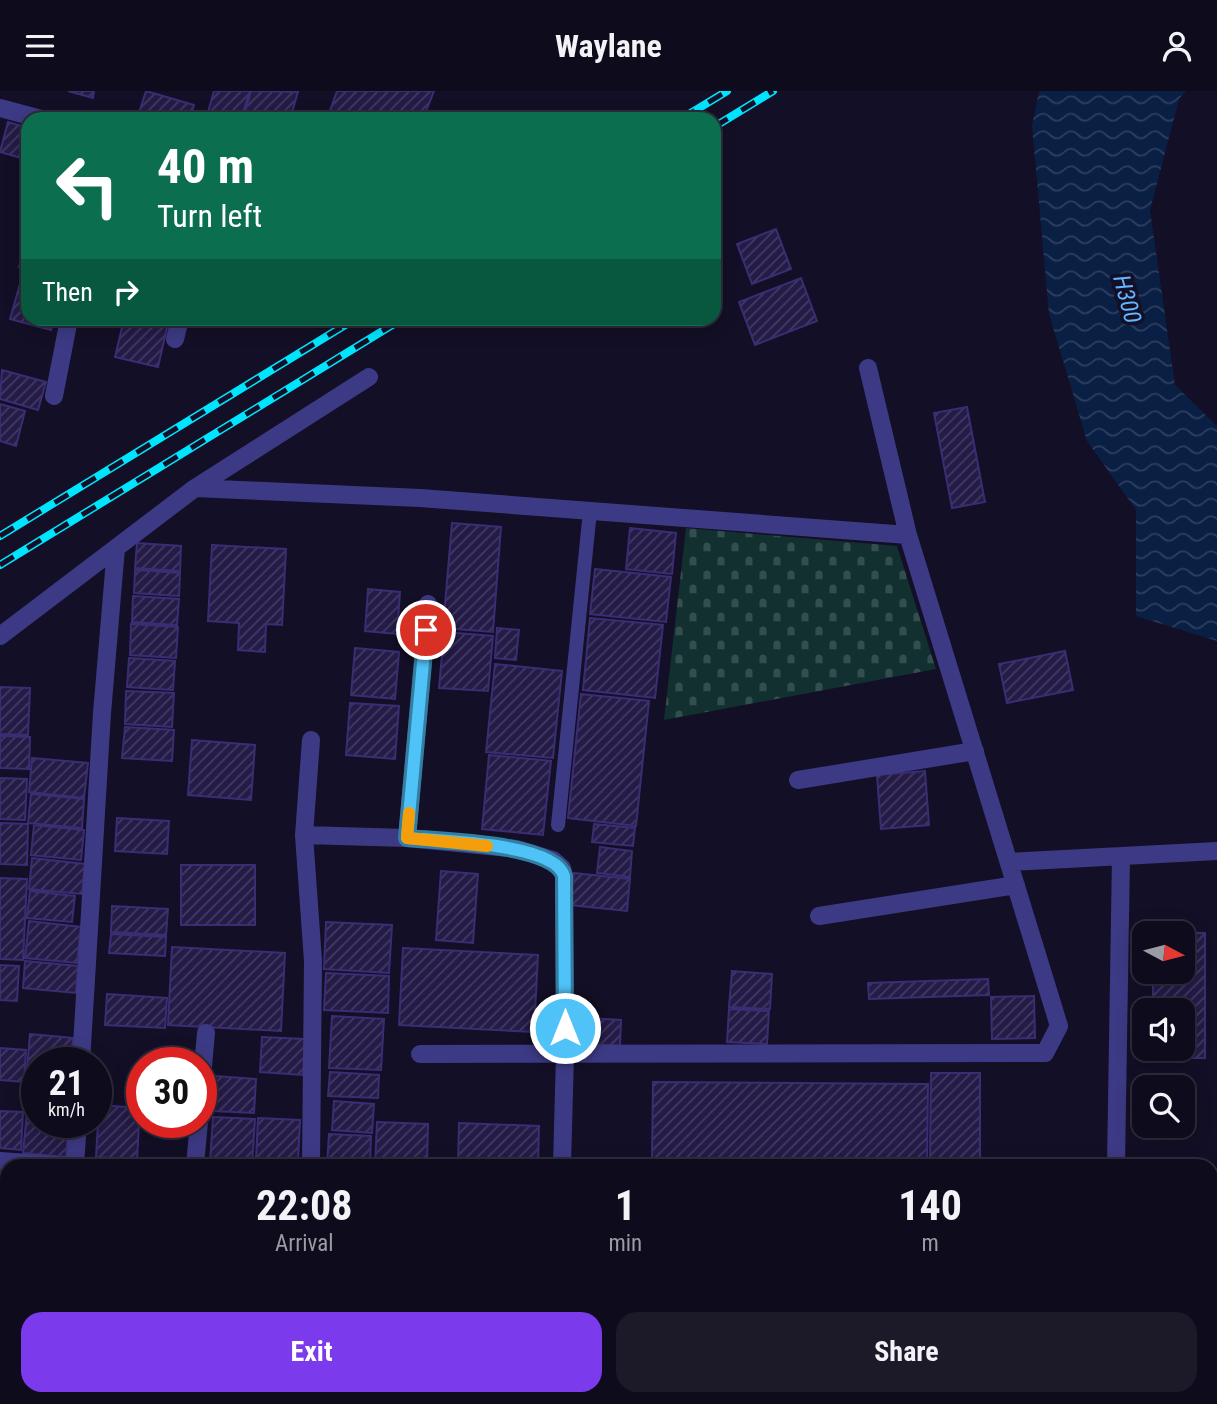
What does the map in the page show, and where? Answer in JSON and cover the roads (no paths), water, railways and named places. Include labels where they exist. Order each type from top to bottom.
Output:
[{"type":"street","points":[[0,108],[21,114]]},
{"type":"street","points":[[54,396],[68,326]]},
{"type":"street","points":[[175,339],[178,326]]},
{"type":"street","points":[[420,1054],[1045,1053],[1059,1025],[908,535],[868,368]]},
{"type":"street","points":[[0,636],[195,488],[369,377]]},
{"type":"street","points":[[195,488],[394,497],[908,535]]},
{"type":"street","points":[[82,1047],[102,713],[116,548]]},
{"type":"street","points":[[407,838],[428,604]]},
{"type":"street","points":[[310,1159],[313,961],[304,835],[311,740]]},
{"type":"street","points":[[798,779],[975,751]]},
{"type":"street","points":[[304,835],[407,838],[517,849],[553,860],[562,868],[565,1054],[562,1159]]},
{"type":"street","points":[[1009,862],[1217,851]]},
{"type":"street","points":[[1116,1159],[1121,856]]},
{"type":"street","points":[[819,916],[1016,885]]},
{"type":"street","points":[[204,1047],[205,1033]]},
{"type":"street","points":[[75,1159],[77,1138]]},
{"type":"street","points":[[196,1159],[198,1138]]},
{"type":"lane","points":[[558,825],[590,511]]},
{"type":"water","name":"H300","points":[[1039,91],[1186,91],[1179,99],[1150,210],[1175,385],[1217,426],[1217,641],[1136,616],[1136,510],[1087,441],[1049,314],[1032,126]]},
{"type":"railway","points":[[692,112],[727,91]]},
{"type":"railway","points":[[721,123],[773,91]]},
{"type":"railway","points":[[0,536],[344,326]]},
{"type":"railway","points":[[0,565],[391,326]]}]
